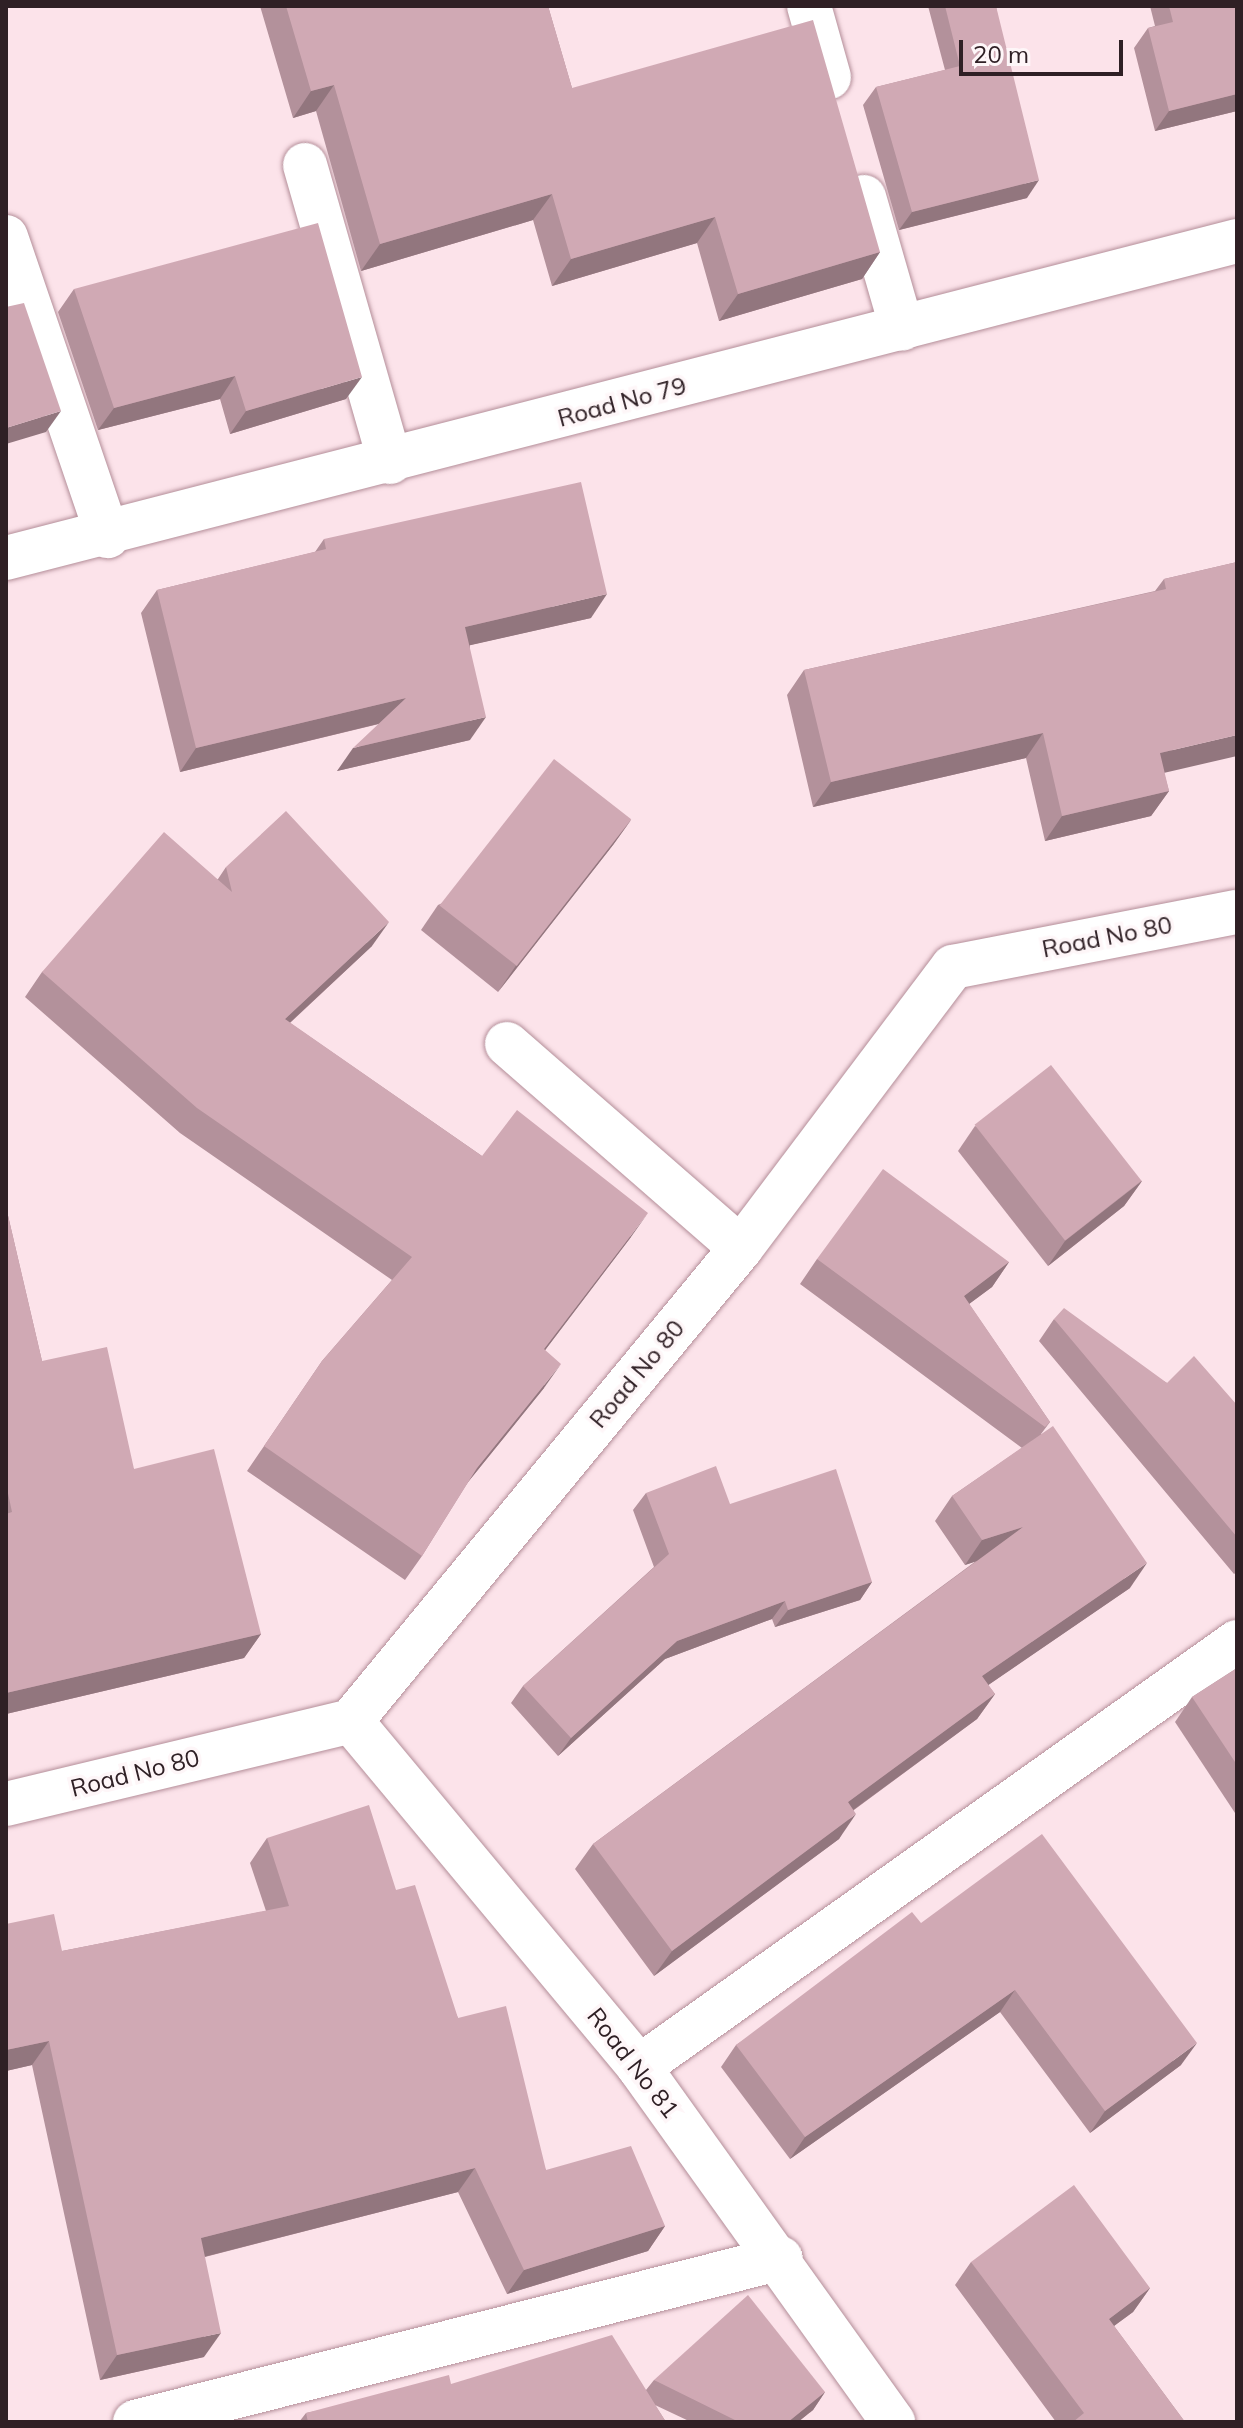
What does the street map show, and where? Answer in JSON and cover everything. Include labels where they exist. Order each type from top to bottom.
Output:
[{"type":"street","points":[[809,6],[840,114]]},
{"type":"street","points":[[853,160],[902,329]]},
{"type":"street","points":[[305,165],[390,462]]},
{"type":"street","points":[[6,237],[108,536]]},
{"type":"street","name":"Road No 79","points":[[6,558],[108,536],[1237,241]]},
{"type":"street","name":"Road No 80","points":[[6,1804],[351,1721],[741,1248],[953,967],[1237,912]]},
{"type":"street","points":[[507,1044],[741,1248]]},
{"type":"street","points":[[639,2067],[1237,1642]]},
{"type":"street","name":"Road No 81","points":[[351,1721],[639,2067],[781,2258],[893,2422]]},
{"type":"street","points":[[160,2419],[781,2258]]},
{"type":"building","points":[[286,6],[548,6],[572,88],[813,20],[880,252],[738,294],[715,217],[571,259],[552,194],[380,244],[334,85],[311,91]]},
{"type":"building","points":[[945,6],[996,6],[1039,180],[912,212],[876,87],[960,66]]},
{"type":"building","points":[[1169,6],[1237,6],[1237,94],[1169,111],[1148,28],[1173,22]]},
{"type":"building","points":[[318,223],[362,377],[246,411],[235,376],[114,408],[74,289]]},
{"type":"building","points":[[24,303],[61,411],[6,428],[6,307]]},
{"type":"building","points":[[581,482],[607,594],[465,627],[486,717],[353,748],[406,698],[196,748],[157,590],[326,549],[324,539]]},
{"type":"building","points":[[1237,562],[1237,735],[1160,753],[1169,791],[1062,816],[1043,733],[831,782],[804,670],[1166,589],[1164,579]]},
{"type":"building","points":[[554,759],[631,819],[517,966],[439,906]]},
{"type":"building","points":[[286,811],[389,922],[285,1019],[482,1156],[517,1110],[648,1213],[544,1349],[561,1364],[477,1468],[422,1556],[264,1446],[322,1361],[412,1257],[197,1108],[42,972],[164,832],[232,892],[226,867]]},
{"type":"building","points":[[1051,1065],[1142,1181],[1065,1241],[975,1125]]},
{"type":"building","points":[[883,1169],[1009,1262],[964,1296],[1050,1422],[1045,1427],[817,1259]]},
{"type":"building","points":[[6,1207],[42,1361],[107,1347],[134,1469],[214,1449],[261,1634],[6,1693],[6,1514],[12,1512],[6,1484]]},
{"type":"building","points":[[1064,1308],[1167,1383],[1194,1356],[1237,1405],[1237,1537],[1054,1319]]},
{"type":"building","points":[[1053,1426],[1147,1563],[982,1676],[995,1694],[848,1802],[856,1814],[672,1951],[593,1844],[1023,1527],[982,1540],[952,1496]]},
{"type":"building","points":[[716,1466],[730,1504],[836,1469],[872,1582],[788,1610],[785,1601],[677,1641],[571,1738],[523,1686],[669,1554],[646,1493]]},
{"type":"building","points":[[1237,1668],[1237,1765],[1192,1697]]},
{"type":"building","points":[[369,1805],[396,1890],[415,1885],[458,2018],[506,2006],[546,2170],[631,2146],[665,2226],[524,2270],[475,2168],[201,2238],[221,2333],[117,2355],[49,2041],[6,2050],[6,1924],[54,1914],[62,1951],[289,1906],[267,1838]]},
{"type":"building","points":[[1042,1834],[1197,2043],[1105,2111],[1015,1990],[805,2137],[736,2045],[912,1912],[921,1923]]},
{"type":"building","points":[[1074,2185],[1150,2288],[1109,2319],[1185,2422],[1073,2422],[1084,2413],[971,2262]]},
{"type":"building","points":[[748,2295],[825,2392],[788,2422],[739,2422],[654,2380]]},
{"type":"building","points":[[612,2335],[666,2422],[308,2422],[306,2413],[449,2375],[451,2384]]}]
